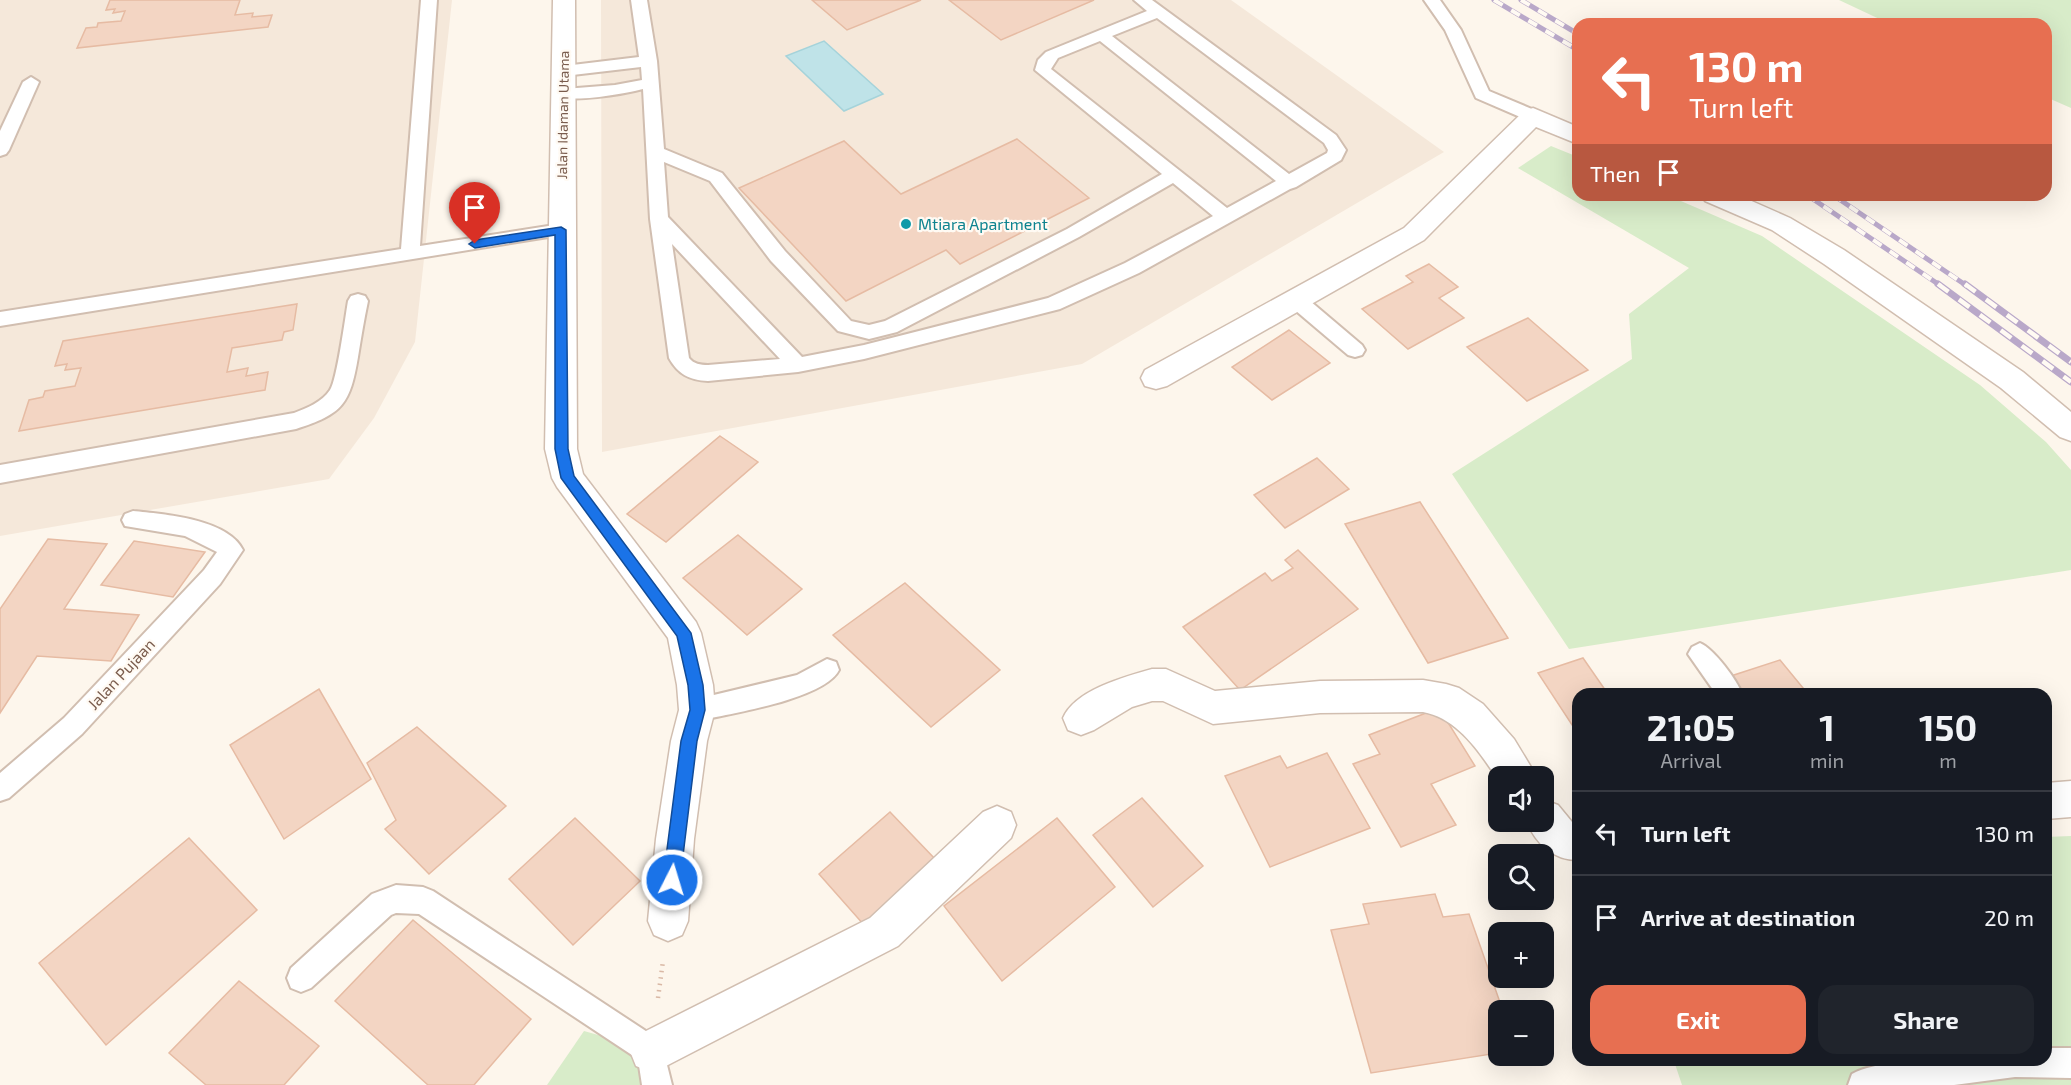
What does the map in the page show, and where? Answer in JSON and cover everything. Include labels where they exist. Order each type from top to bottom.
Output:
[{"type":"street","name":"Jalan Idaman Utama","points":[[564,0],[561,449],[568,478],[684,633],[695,685],[697,710]]},
{"type":"street","points":[[1156,378],[1414,234],[1533,116],[1572,133]]},
{"type":"street","points":[[1728,201],[1782,224],[1834,257],[2012,380],[2071,429]]},
{"type":"street","points":[[1081,718],[1122,694],[1152,686],[1166,685],[1213,708],[1320,697],[1423,696],[1446,700],[1470,716],[1501,751],[1511,766]]},
{"type":"street","points":[[668,921],[681,796],[689,741],[697,710]]},
{"type":"street","points":[[2052,801],[2071,799]]},
{"type":"street","points":[[654,1068],[884,932],[997,825]]},
{"type":"street","points":[[1554,832],[1566,841],[1572,842]]},
{"type":"lane","points":[[410,254],[429,0]]},
{"type":"lane","points":[[639,0],[649,61],[659,219],[679,358],[683,364],[698,373],[798,365],[866,342],[1053,304],[1132,268],[1330,161],[1337,150],[1335,144],[1142,0]]},
{"type":"lane","points":[[1432,0],[1453,30],[1482,94],[1533,116]]},
{"type":"lane","points":[[1158,12],[1100,34],[1052,56],[1046,60],[1043,70],[1225,216]]},
{"type":"lane","points":[[1100,34],[1290,183]]},
{"type":"lane","points":[[564,83],[649,61]]},
{"type":"lane","points":[[0,150],[31,81]]},
{"type":"lane","points":[[564,83],[615,90],[651,83]]},
{"type":"lane","points":[[655,152],[716,177],[778,256],[845,326],[866,342]]},
{"type":"lane","points":[[866,342],[890,327],[1073,233],[1175,174]]},
{"type":"lane","points":[[659,219],[798,365]]},
{"type":"lane","points":[[0,318],[561,230]]},
{"type":"lane","points":[[1296,300],[1355,350]]},
{"type":"lane","points":[[0,474],[296,421],[320,413],[336,400],[342,389],[358,301]]},
{"type":"lane","name":"Jalan Pujaan","points":[[0,789],[73,726],[212,577],[232,550],[211,534],[187,526],[133,520]]},
{"type":"lane","points":[[1700,654],[1726,688]]},
{"type":"lane","points":[[697,710],[803,685],[827,670]]},
{"type":"lane","points":[[301,978],[382,904],[396,899],[410,898],[423,901],[654,1068]]},
{"type":"lane","points":[[2052,1063],[2071,1063]]},
{"type":"lane","points":[[1863,1085],[1868,1082],[1986,1066]]},
{"type":"path","points":[[654,1068],[668,921]]},
{"type":"shaded area","points":[[0,0],[452,0],[415,342],[374,418],[329,479],[0,536]]},
{"type":"shaded area","points":[[601,0],[1231,0],[1444,152],[1082,364],[602,452]]},
{"type":"green space","points":[[1839,0],[2071,0],[2071,108],[2052,100],[2052,18],[1877,18]]},
{"type":"green space","points":[[1551,146],[1572,155],[1572,200],[1518,168]]},
{"type":"green space","points":[[1574,201],[1681,201],[1762,236],[1980,385],[2046,442],[2071,470],[2071,570],[1569,649],[1452,474],[1632,359],[1629,314],[1689,268]]},
{"type":"green space","points":[[2071,836],[2071,1085],[1682,1085],[1676,1066],[2052,1066],[2052,837]]},
{"type":"green space","points":[[584,1031],[623,1042],[649,1085],[547,1085]]},
{"type":"water","points":[[824,41],[883,94],[844,111],[786,56]]},
{"type":"building","points":[[110,0],[240,0],[235,15],[253,13],[252,17],[272,15],[268,27],[77,48],[86,28],[97,27],[98,23],[121,21],[125,11],[113,13],[115,9],[106,10]]},
{"type":"building","points":[[812,0],[921,0],[847,30]]},
{"type":"building","points":[[949,0],[1094,0],[1001,40]]},
{"type":"building","name":"Mtiara Apartment","points":[[1017,139],[1089,198],[960,264],[946,250],[846,301],[739,188],[844,141],[901,194]]},
{"type":"building","points":[[1429,264],[1458,287],[1439,298],[1464,318],[1408,349],[1362,309],[1413,282],[1406,276]]},
{"type":"building","points":[[297,304],[293,330],[284,332],[282,340],[232,348],[227,372],[248,368],[246,376],[268,372],[265,390],[19,431],[29,400],[43,397],[45,391],[75,386],[81,368],[65,370],[67,364],[55,366],[63,341]]},
{"type":"building","points":[[1528,318],[1588,370],[1527,401],[1467,347]]},
{"type":"building","points":[[1289,330],[1330,363],[1272,400],[1232,367]]},
{"type":"building","points":[[720,436],[758,462],[666,542],[627,514]]},
{"type":"building","points":[[1317,458],[1349,489],[1285,528],[1254,495]]},
{"type":"building","points":[[1420,502],[1508,638],[1428,663],[1345,524]]},
{"type":"building","points":[[738,535],[802,589],[747,635],[683,578]]},
{"type":"building","points":[[48,539],[107,544],[64,609],[139,615],[111,661],[37,656],[0,713],[0,609]]},
{"type":"building","points":[[134,541],[205,552],[173,597],[101,585]]},
{"type":"building","points":[[1298,550],[1358,609],[1240,690],[1183,627],[1265,573],[1272,581],[1293,568],[1285,560]]},
{"type":"building","points":[[905,583],[1000,670],[931,727],[833,635]]},
{"type":"building","points":[[1583,658],[1604,688],[1572,688],[1572,725],[1538,673]]},
{"type":"building","points":[[1780,660],[1803,688],[1740,688],[1731,676]]},
{"type":"building","points":[[319,689],[371,779],[284,839],[230,745]]},
{"type":"building","points":[[1439,708],[1475,766],[1431,784],[1456,825],[1401,847],[1353,764],[1380,754],[1369,735]]},
{"type":"building","points":[[417,727],[506,806],[429,874],[385,829],[396,820],[367,763]]},
{"type":"building","points":[[1327,753],[1370,828],[1270,867],[1225,776],[1280,756],[1287,768]]},
{"type":"building","points":[[1142,798],[1203,866],[1153,907],[1093,835]]},
{"type":"building","points":[[890,812],[936,860],[864,925],[819,874]]},
{"type":"building","points":[[575,818],[640,881],[573,945],[509,879]]},
{"type":"building","points":[[1057,818],[1115,887],[1002,981],[944,906]]},
{"type":"building","points":[[189,838],[257,910],[106,1045],[39,963]]},
{"type":"building","points":[[1435,894],[1443,917],[1469,914],[1488,968],[1488,988],[1495,988],[1499,1000],[1488,1000],[1488,1055],[1371,1073],[1331,930],[1369,924],[1363,904]]},
{"type":"building","points":[[413,920],[531,1019],[474,1085],[428,1085],[335,1001]]},
{"type":"building","points":[[239,981],[319,1046],[284,1085],[206,1085],[169,1053]]},
{"type":"railway","points":[[1494,0],[1572,46]]},
{"type":"railway","points":[[1521,0],[1572,30]]},
{"type":"railway","points":[[1816,201],[1941,286]]},
{"type":"railway","points":[[1842,201],[1967,286]]},
{"type":"railway","points":[[1938,284],[2071,382]]},
{"type":"railway","points":[[1965,284],[2071,362]]},
{"type":"place","name":"Mtiara Apartment","points":[[906,224]]},
{"type":"route","points":[[475,244],[561,230],[561,449],[568,478],[684,633],[695,685],[697,710],[689,741],[675,839],[672,880]]}]
